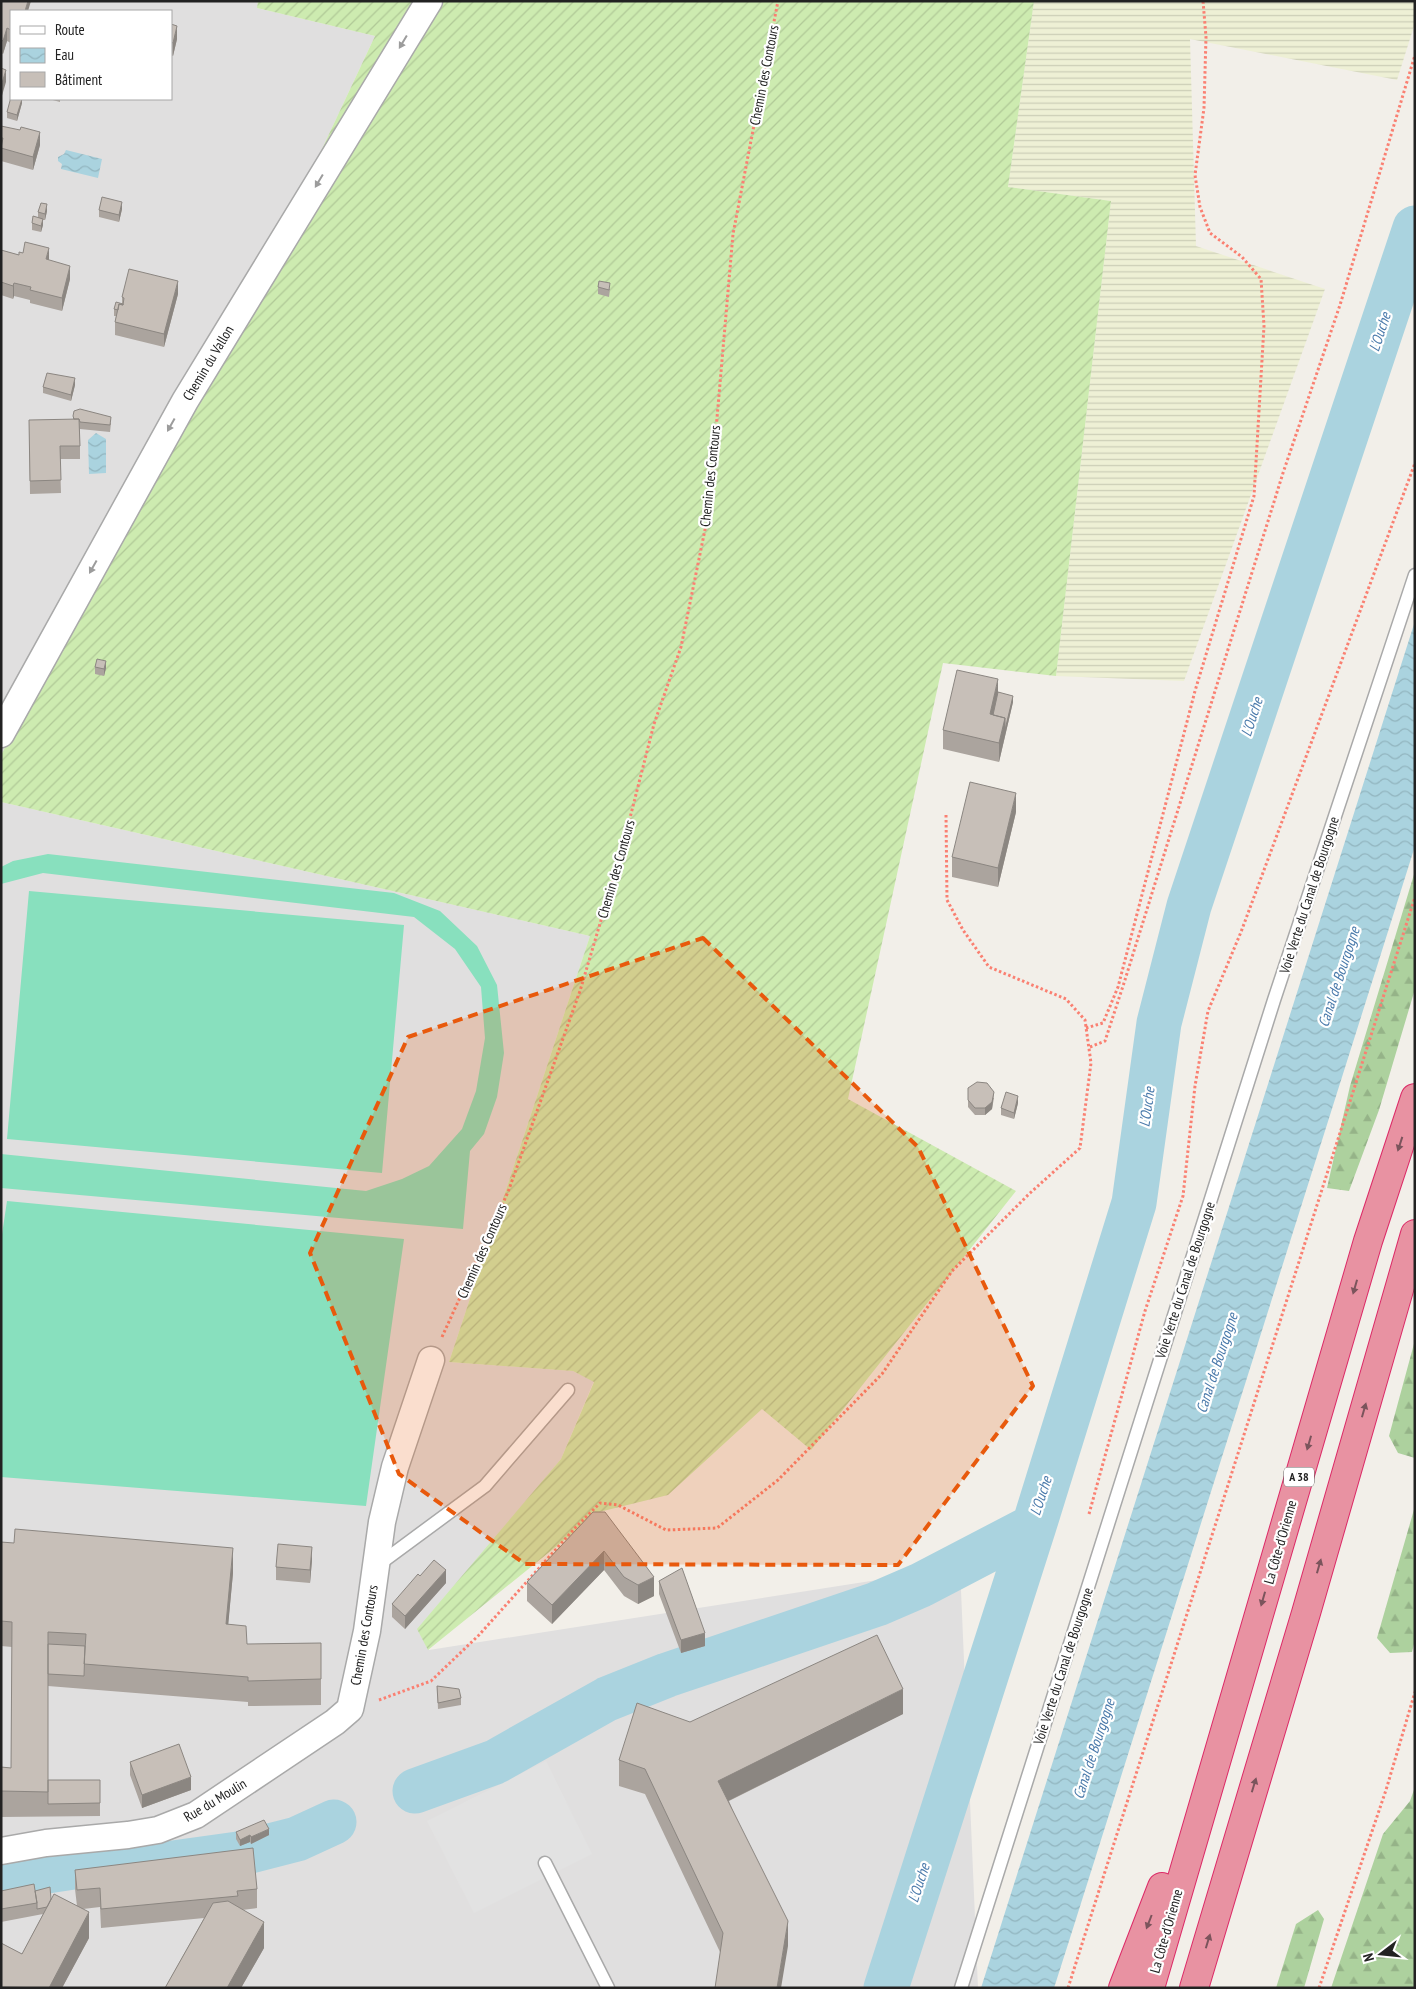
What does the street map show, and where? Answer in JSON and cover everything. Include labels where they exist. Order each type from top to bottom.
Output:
[{"type":"highway","name":"La Côte-d'Orienne","points":[[1150,1988],[1368,1240],[1415,1098]]},
{"type":"highway","points":[[1194,1988],[1303,1622],[1415,1234]]},
{"type":"highway","points":[[1123,1988],[1229,1713]]},
{"type":"street","name":"Chemin du Vallon","points":[[1,734],[185,401],[429,1]]},
{"type":"street","name":"Chemin des Contours","points":[[350,1709],[367,1631],[382,1522],[395,1467],[431,1360]]},
{"type":"street","name":"Rue du Moulin","points":[[1,1851],[46,1843],[128,1835],[158,1830],[196,1815],[335,1722],[350,1709]]},
{"type":"lane","name":"Voie Verte du Canal de Bourgogne","points":[[961,1988],[1274,1000],[1415,575]]},
{"type":"lane","points":[[376,1567],[485,1486],[568,1390]]},
{"type":"lane","points":[[545,1863],[608,1988]]},
{"type":"path","name":"Chemin des Contours","points":[[431,1360],[508,1192],[580,991],[621,853],[654,724],[681,648],[709,510],[734,234],[778,1]]},
{"type":"path","points":[[1086,1028],[1103,1023],[1118,986],[1195,691],[1254,496],[1264,326],[1261,279],[1242,257],[1210,232],[1200,207],[1195,175],[1204,108],[1206,37],[1203,1]]},
{"type":"path","points":[[1090,1048],[1105,1041],[1283,472],[1340,305],[1415,55]]},
{"type":"path","points":[[1087,1519],[1144,1311],[1183,1196],[1195,1086],[1208,1011],[1241,932],[1415,464]]},
{"type":"path","points":[[350,1709],[431,1681],[479,1635],[575,1528],[600,1503],[618,1505],[666,1530],[717,1528],[778,1480],[882,1374],[952,1271],[1029,1194],[1080,1148],[1091,1063],[1084,1020],[1066,998],[989,967],[963,930],[947,900],[946,814]]},
{"type":"path","points":[[1068,1988],[1415,897]]},
{"type":"path","points":[[1319,1988],[1386,1790],[1415,1692]]},
{"type":"highlighted area","points":[[703,938],[918,1147],[1033,1386],[898,1565],[525,1564],[399,1474],[310,1253],[408,1037]]},
{"type":"shaded area","points":[[1,1],[258,1],[257,8],[375,36],[276,247],[1,755]]},
{"type":"shaded area","points":[[1,802],[590,936],[449,1362],[573,1371],[594,1381],[561,1459],[418,1630],[429,1650],[960,1567],[978,1988],[1,1988]]},
{"type":"shaded area","points":[[546,1761],[592,1854],[474,1913],[427,1821]]},
{"type":"green space","points":[[258,1],[1034,1],[1008,187],[1111,201],[1056,676],[943,663],[848,1099],[1016,1191],[811,1450],[762,1409],[668,1495],[599,1512],[428,1650],[417,1629],[561,1459],[594,1382],[573,1371],[449,1362],[590,936],[1,802],[1,755],[276,247],[375,36],[257,8]]},
{"type":"green space","points":[[1034,1],[1415,1],[1415,23],[1397,80],[1190,39],[1196,246],[1325,289],[1184,681],[1056,676],[1111,201],[1008,187]]},
{"type":"green space","points":[[48,854],[394,893],[440,911],[477,946],[497,985],[504,1053],[497,1097],[484,1134],[470,1151],[463,1229],[1,1188],[1,1154],[366,1191],[402,1179],[429,1166],[462,1129],[476,1091],[485,1038],[481,987],[455,949],[414,917],[43,873],[1,884],[1,867],[13,861]]},
{"type":"green space","points":[[1415,871],[1415,989],[1379,1110],[1349,1191],[1327,1188],[1350,1086]]},
{"type":"green space","points":[[29,891],[404,925],[382,1173],[7,1139]]},
{"type":"green space","points":[[7,1201],[404,1239],[366,1506],[1,1477],[1,1241]]},
{"type":"green space","points":[[1415,1340],[1415,1458],[1398,1453],[1389,1436]]},
{"type":"green space","points":[[1415,1506],[1415,1640],[1412,1652],[1390,1653],[1377,1638]]},
{"type":"green space","points":[[1415,1787],[1415,1988],[1331,1988],[1383,1834],[1410,1801]]},
{"type":"green space","points":[[1318,1910],[1324,1919],[1304,1988],[1276,1988],[1296,1924]]},
{"type":"water","points":[[66,150],[102,159],[98,178],[61,169],[62,164],[58,161],[58,157],[64,154]]},
{"type":"water","points":[[96,433],[106,439],[106,473],[89,474],[88,440]]},
{"type":"water","name":"Canal de Bourgogne","points":[[1415,621],[1415,846],[1070,1938],[1054,1988],[981,1988]]},
{"type":"building","points":[[1,1],[28,1],[25,10],[10,10],[10,30],[7,28],[3,41],[1,40]]},
{"type":"building","points":[[172,24],[177,26],[172,42]]},
{"type":"building","points":[[1,68],[6,70],[1,86]]},
{"type":"building","points":[[10,100],[22,100],[17,115],[7,112]]},
{"type":"building","points":[[1,126],[20,130],[21,127],[40,132],[33,157],[1,148],[3,138],[1,138]]},
{"type":"building","points":[[102,197],[122,202],[119,215],[99,210]]},
{"type":"building","points":[[41,203],[47,204],[45,214],[38,212]]},
{"type":"building","points":[[33,216],[43,219],[41,226],[32,223]]},
{"type":"building","points":[[25,242],[49,248],[46,259],[70,266],[62,298],[30,290],[31,287],[14,283],[13,286],[1,282],[1,250],[19,255],[19,252],[23,253]]},
{"type":"building","points":[[129,269],[178,281],[164,334],[115,322],[119,304],[123,305],[124,298],[122,297]]},
{"type":"building","points":[[599,281],[610,283],[609,290],[598,287]]},
{"type":"building","points":[[116,302],[123,304],[119,304],[118,310],[114,309]]},
{"type":"building","points":[[47,373],[75,378],[71,395],[43,387]]},
{"type":"building","points":[[80,409],[111,417],[110,425],[80,422],[79,419],[74,419],[74,411]]},
{"type":"building","points":[[79,419],[80,446],[60,446],[61,480],[30,481],[29,420]]},
{"type":"building","points":[[97,659],[106,661],[104,669],[95,667]]},
{"type":"building","points":[[957,670],[998,679],[990,714],[1005,718],[999,743],[943,730]]},
{"type":"building","points":[[998,692],[1013,696],[1005,730],[1005,718],[993,715]]},
{"type":"building","points":[[970,782],[1016,793],[998,868],[952,857]]},
{"type":"building","points":[[977,1082],[987,1083],[994,1092],[992,1102],[985,1108],[975,1108],[968,1100],[968,1088]]},
{"type":"building","points":[[1006,1092],[1018,1096],[1014,1113],[1001,1108]]},
{"type":"building","points":[[593,1512],[605,1512],[654,1577],[638,1585],[624,1577],[604,1551],[552,1605],[527,1582]]},
{"type":"building","points":[[15,1529],[233,1548],[226,1624],[246,1626],[247,1644],[321,1643],[321,1679],[248,1681],[248,1677],[84,1664],[86,1634],[48,1632],[48,1792],[1,1791],[1,1767],[11,1768],[12,1622],[1,1621],[1,1542],[14,1543]]},
{"type":"building","points":[[278,1544],[312,1547],[310,1570],[276,1567]]},
{"type":"building","points":[[434,1560],[446,1570],[405,1616],[392,1604],[418,1574],[420,1576]]},
{"type":"building","points":[[682,1568],[705,1633],[681,1640],[659,1581]]},
{"type":"building","points":[[877,1635],[903,1689],[718,1781],[788,1921],[777,1988],[715,1988],[723,1933],[645,1769],[619,1760],[637,1703],[690,1722]]},
{"type":"building","points":[[48,1644],[85,1646],[84,1676],[48,1674]]},
{"type":"building","points":[[437,1686],[459,1689],[461,1698],[438,1703]]},
{"type":"building","points":[[179,1744],[191,1777],[142,1795],[130,1762]]},
{"type":"building","points":[[48,1780],[100,1780],[100,1803],[48,1804]]},
{"type":"building","points":[[264,1820],[269,1829],[240,1840],[236,1832]]},
{"type":"building","points":[[253,1848],[257,1889],[237,1891],[238,1896],[101,1909],[100,1888],[77,1890],[75,1870]]},
{"type":"building","points":[[34,1884],[37,1903],[1,1909],[1,1891]]},
{"type":"building","points":[[50,1887],[51,1899],[47,1907],[37,1909],[35,1891]]},
{"type":"building","points":[[54,1894],[89,1912],[49,1988],[1,1987],[1,1943],[22,1954]]},
{"type":"building","points":[[228,1901],[264,1922],[227,1988],[165,1988],[213,1903]]},
{"type":"waterway","name":"L'Ouche","points":[[886,1988],[1034,1526],[1134,1203],[1159,1023],[1189,906],[1415,228]]},
{"type":"waterway","points":[[415,1791],[495,1762],[607,1699],[667,1675],[877,1604],[921,1585],[1034,1526]]},
{"type":"waterway","points":[[1,1878],[80,1866],[166,1864],[238,1854],[297,1839],[334,1822]]}]
